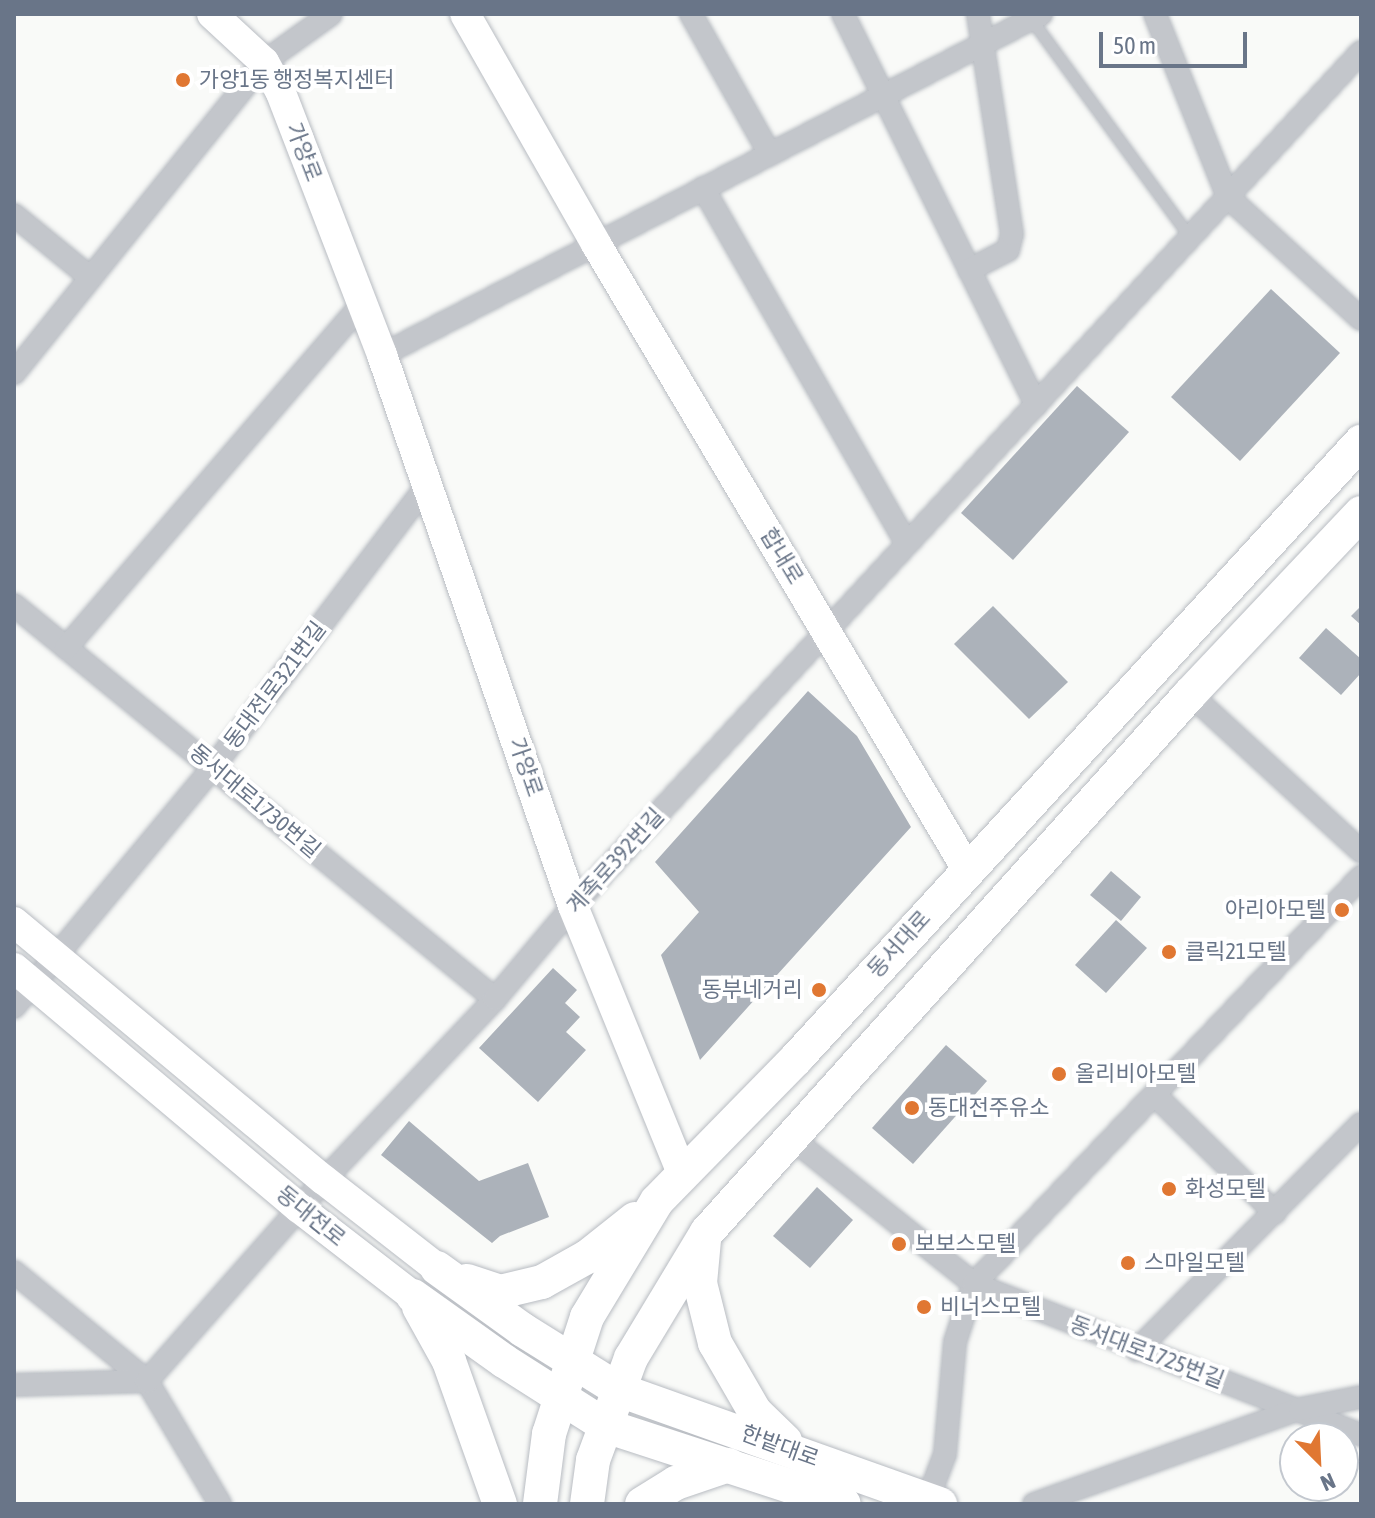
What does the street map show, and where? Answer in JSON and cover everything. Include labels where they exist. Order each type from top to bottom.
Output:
[{"type":"main road","name":"동서대로","points":[[540,1504],[544,1454],[572,1360],[595,1302],[657,1201],[796,1059],[967,869],[1358,452]]},
{"type":"main road","points":[[587,1504],[593,1460],[638,1342],[707,1232],[1190,694],[1361,513]]},
{"type":"main road","points":[[1307,568],[1361,541]]},
{"type":"main road","points":[[437,1268],[489,1289],[521,1290],[564,1272],[657,1201]]},
{"type":"main road","points":[[707,1232],[700,1283],[715,1343],[755,1412],[776,1435],[801,1453]]},
{"type":"main road","name":"동대전로","points":[[437,1268],[619,1390]]},
{"type":"main road","points":[[413,1296],[449,1361],[500,1504]]},
{"type":"main road","name":"동대전로","points":[[413,1296],[606,1426]]},
{"type":"main road","name":"한밭대로","points":[[619,1390],[934,1502]]},
{"type":"main road","name":"한밭대로","points":[[606,1426],[830,1501]]},
{"type":"main road","points":[[642,1504],[676,1483],[729,1465]]},
{"type":"street","name":"가양로","points":[[212,14],[264,62],[281,93],[382,355],[573,906],[683,1175]]},
{"type":"street","points":[[14,373],[264,62],[331,14]]},
{"type":"street","name":"합내로","points":[[465,14],[596,244],[967,869]]},
{"type":"street","points":[[691,14],[770,154]]},
{"type":"street","points":[[843,14],[1036,405]]},
{"type":"street","points":[[969,270],[1008,250],[1012,234],[978,14]]},
{"type":"street","points":[[1155,14],[1228,197],[1361,319]]},
{"type":"street","points":[[382,355],[1036,17]]},
{"type":"street","name":"계족로392번길","points":[[147,1381],[324,1180],[495,999],[573,906],[1361,52]]},
{"type":"street","points":[[703,188],[907,544]]},
{"type":"street","points":[[14,215],[91,278]]},
{"type":"street","points":[[66,648],[363,303]]},
{"type":"street","name":"동대전로321번길","points":[[54,955],[214,766],[428,484]]},
{"type":"street","name":"동서대로1730번길","points":[[14,605],[495,999]]},
{"type":"street","points":[[1190,694],[1361,851]]},
{"type":"street","points":[[934,1502],[945,1454],[955,1342],[974,1284],[1361,877]]},
{"type":"street","name":"동대전로","points":[[14,922],[324,1180],[437,1268]]},
{"type":"street","points":[[14,1007],[23,976],[54,955]]},
{"type":"street","name":"동대전로","points":[[23,976],[299,1208],[413,1296]]},
{"type":"street","points":[[1155,1095],[1275,1213]]},
{"type":"street","points":[[1137,1350],[1361,1124]]},
{"type":"street","name":"동서대로1725번길","points":[[790,1137],[974,1284],[1361,1435]]},
{"type":"street","points":[[14,1272],[147,1381],[220,1504]]},
{"type":"street","points":[[14,1385],[147,1381]]},
{"type":"street","points":[[1034,1504],[1300,1409],[1361,1397]]},
{"type":"lane","points":[[1036,17],[1190,237]]},
{"type":"building","points":[[1271,289],[1340,353],[1240,461],[1171,397]]},
{"type":"building","points":[[1077,386],[1129,432],[1013,560],[961,513]]},
{"type":"building","points":[[993,606],[1068,682],[1029,719],[954,644]]},
{"type":"building","points":[[1361,606],[1361,625],[1351,616]]},
{"type":"building","points":[[1326,628],[1361,659],[1361,673],[1341,695],[1299,658]]},
{"type":"building","points":[[808,691],[857,736],[911,827],[700,1060],[661,955],[699,912],[655,862]]},
{"type":"building","points":[[1111,871],[1141,897],[1121,921],[1090,895]]},
{"type":"building","points":[[1116,920],[1147,948],[1106,993],[1075,965]]},
{"type":"building","points":[[553,968],[577,990],[565,1003],[580,1017],[566,1032],[586,1050],[538,1102],[479,1048]]},
{"type":"building","points":[[946,1045],[987,1081],[913,1164],[872,1128]]},
{"type":"building","points":[[409,1121],[479,1181],[528,1163],[549,1217],[500,1236],[492,1243],[381,1155]]},
{"type":"building","points":[[817,1187],[853,1220],[810,1268],[773,1236]]},
{"type":"place","name":"가양1동 행정복지센터","points":[[183,80]]},
{"type":"place","name":"아리아모텔","points":[[1342,910]]},
{"type":"place","name":"클릭21모텔","points":[[1169,952]]},
{"type":"place","name":"동부네거리","points":[[819,990]]},
{"type":"place","name":"올리비아모텔","points":[[1059,1074]]},
{"type":"place","name":"동대전주유소","points":[[912,1108]]},
{"type":"place","name":"화성모텔","points":[[1169,1189]]},
{"type":"place","name":"보보스모텔","points":[[899,1244]]},
{"type":"place","name":"스마일모텔","points":[[1128,1263]]},
{"type":"place","name":"비너스모텔","points":[[924,1307]]}]
